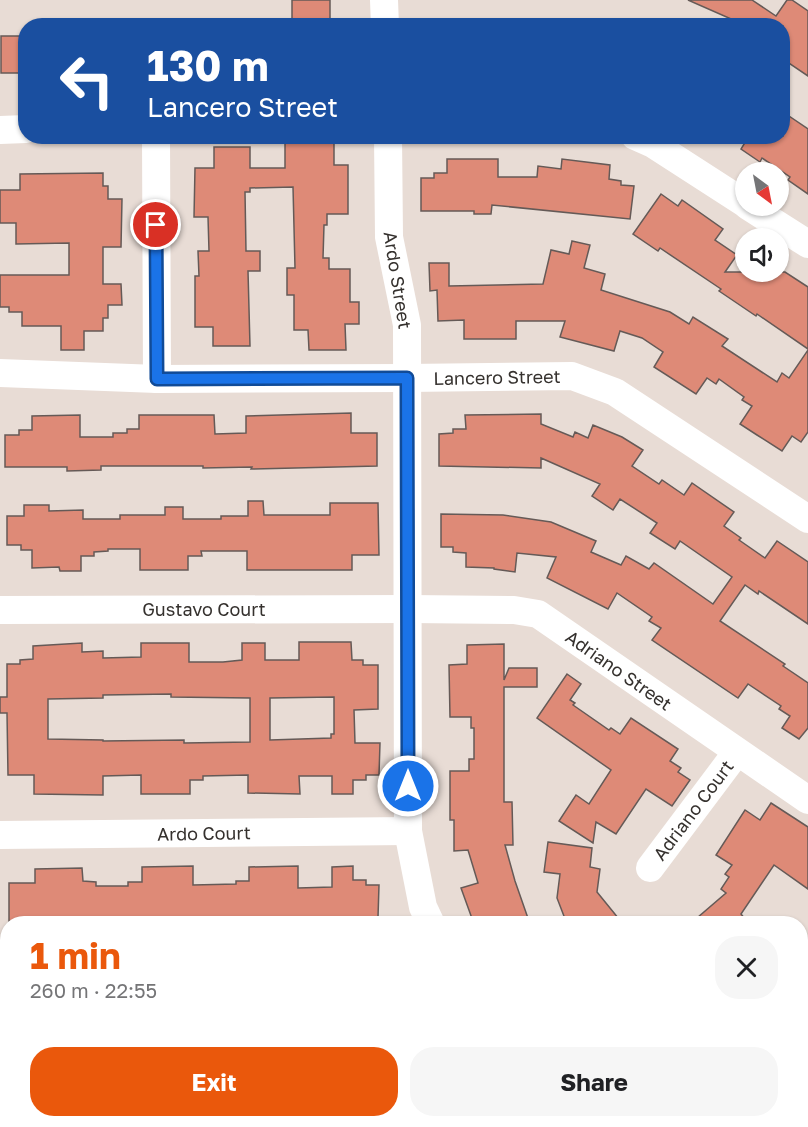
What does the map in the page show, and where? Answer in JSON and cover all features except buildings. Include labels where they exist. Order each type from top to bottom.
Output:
[{"type":"street","points":[[384,0],[385,18]]},
{"type":"street","points":[[0,130],[18,129]]},
{"type":"street","points":[[156,144],[157,379]]},
{"type":"street","name":"Ardo Street","points":[[388,144],[389,237],[407,326],[408,831],[423,907],[427,916]]},
{"type":"street","points":[[653,144],[735,197]]},
{"type":"street","points":[[764,216],[808,244]]},
{"type":"street","name":"Lancero Street","points":[[0,373],[157,379],[572,376],[615,392],[808,519]]},
{"type":"street","name":"Gustavo Court","points":[[0,610],[409,609]]},
{"type":"street","name":"Adriano Street","points":[[409,609],[514,610],[538,614],[808,800]]},
{"type":"street","name":"Adriano Court","points":[[650,868],[736,752]]},
{"type":"street","name":"Ardo Court","points":[[0,835],[408,831]]},
{"type":"route","points":[[156,225],[157,379],[407,378],[408,786]]}]
